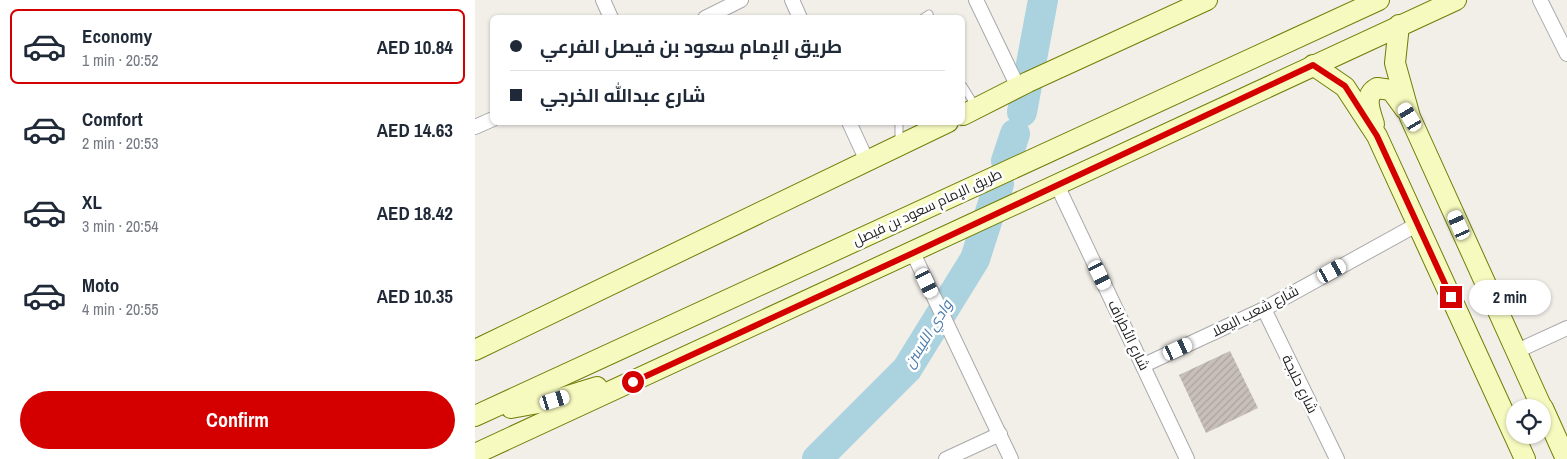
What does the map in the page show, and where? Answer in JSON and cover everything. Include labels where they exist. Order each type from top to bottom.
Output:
[{"type":"street","points":[[603,0],[610,15]]},
{"type":"street","points":[[711,15],[741,0]]},
{"type":"street","points":[[792,0],[799,15]]},
{"type":"street","points":[[976,0],[1018,87]]},
{"type":"street","points":[[970,111],[1207,0]]},
{"type":"street","name":"طريق الإمام سعود بن فيصل","points":[[476,416],[1379,0]]},
{"type":"street","points":[[475,454],[913,253],[1456,0]]},
{"type":"street","points":[[1540,0],[1567,54]]},
{"type":"street","points":[[1399,25],[1395,63],[1410,117],[1539,399]]},
{"type":"street","points":[[1313,65],[1345,86],[1377,136],[1525,459]]},
{"type":"street","points":[[1377,136],[1368,101],[1374,90],[1381,88],[1391,90],[1410,117]]},
{"type":"street","points":[[475,127],[490,120]]},
{"type":"street","points":[[850,125],[867,161]]},
{"type":"street","points":[[475,350],[867,161],[898,148],[942,125]]},
{"type":"street","name":"شارع الأطراف","points":[[1057,185],[1187,459]]},
{"type":"street","name":"شارع شعب اليعلا","points":[[1143,365],[1264,309],[1418,224]]},
{"type":"street","points":[[913,253],[1011,459]]},
{"type":"street","name":"شارع حلبجة","points":[[1264,309],[1337,459]]},
{"type":"street","points":[[1517,351],[1567,328]]},
{"type":"street","points":[[476,416],[555,400],[676,362]]},
{"type":"street","points":[[1551,426],[1566,459]]},
{"type":"street","points":[[946,459],[1000,434]]},
{"type":"lane","points":[[965,93],[970,111]]},
{"type":"lane","points":[[898,148],[899,125]]},
{"type":"building","points":[[1230,351],[1258,408],[1206,433],[1179,375]]},
{"type":"waterway","name":"وادي الليسن","points":[[1022,112],[1043,0]]},
{"type":"waterway","name":"وادي الليسن","points":[[1006,161],[1015,134]]},
{"type":"waterway","name":"وادي الليسن","points":[[817,459],[907,369],[975,259],[999,184]]},
{"type":"route","points":[[633,382],[1313,65],[1345,86],[1377,136],[1451,297]]}]
